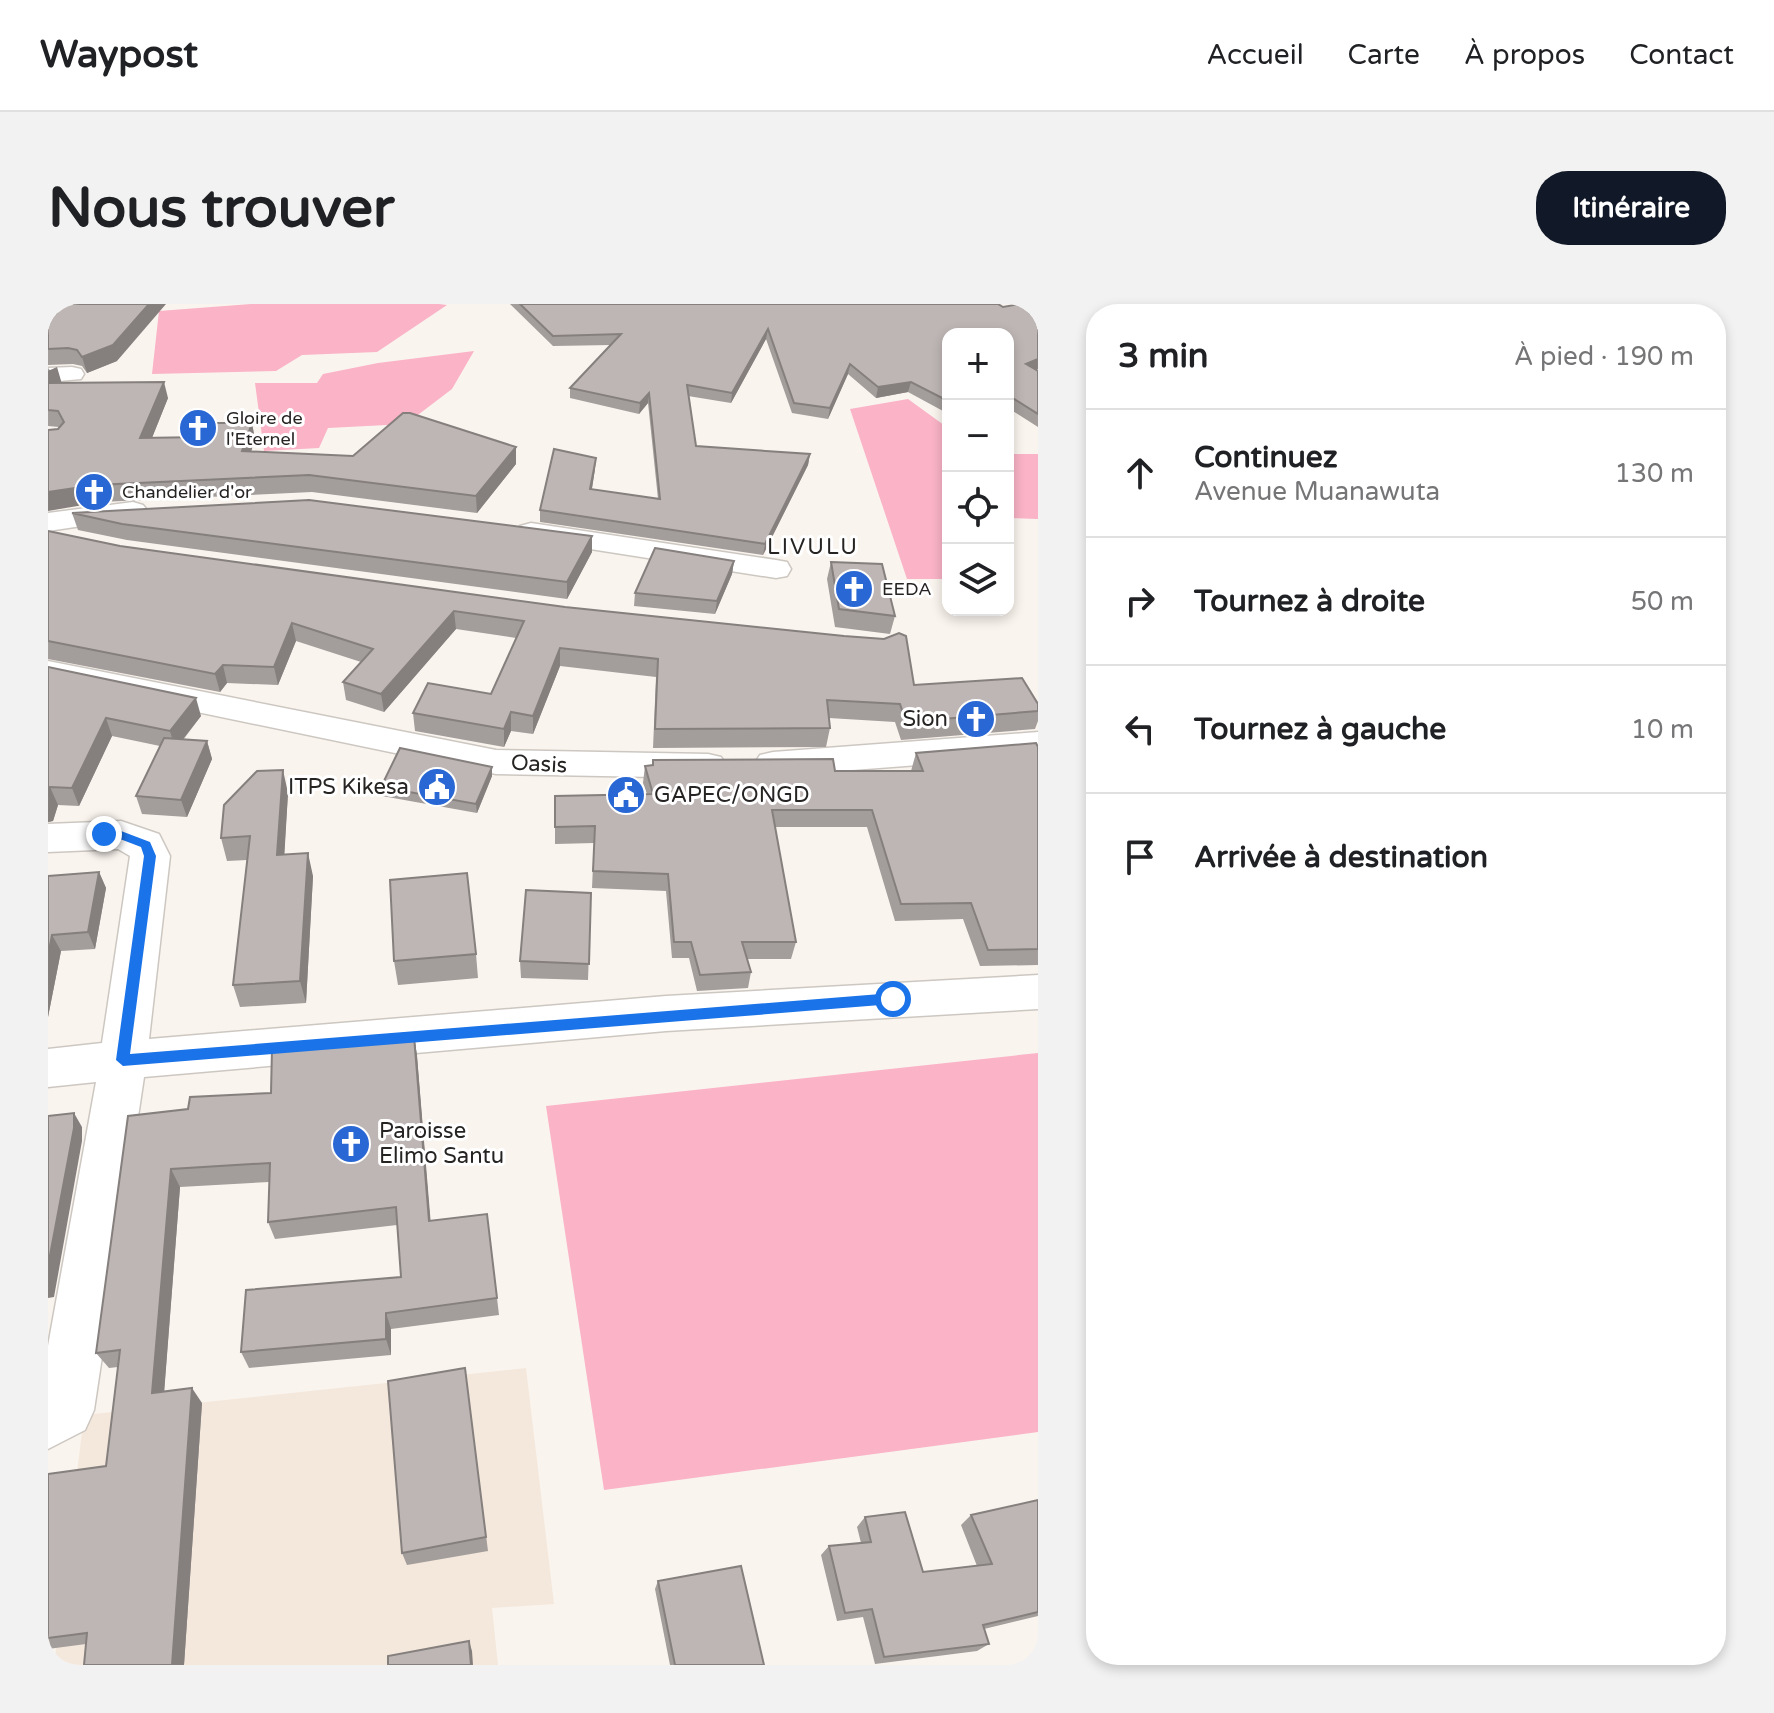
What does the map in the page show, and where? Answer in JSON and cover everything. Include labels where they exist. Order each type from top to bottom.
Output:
[{"type":"street","points":[[48,522],[86,515],[162,510]]},
{"type":"street","points":[[509,529],[776,569]]},
{"type":"street","points":[[48,535],[100,547]]},
{"type":"street","name":"Oasis","points":[[48,671],[496,762],[810,763],[1038,744]]},
{"type":"street","points":[[48,838],[121,835],[145,844],[150,856],[123,1060],[65,1410],[48,1420]]},
{"type":"street","points":[[48,1068],[500,1028],[893,999],[1038,992]]},
{"type":"shaded area","points":[[251,304],[447,305],[377,352],[302,355],[276,371],[152,374],[159,311]]},
{"type":"shaded area","points":[[474,351],[452,389],[406,424],[328,428],[319,448],[264,451],[255,383],[317,383],[323,374],[378,363]]},
{"type":"shaded area","points":[[908,399],[942,424],[942,579],[907,579],[850,409]]},
{"type":"shaded area","points":[[1014,454],[1038,454],[1038,519],[1014,518]]},
{"type":"shaded area","points":[[1038,1053],[1038,1432],[604,1490],[546,1106]]},
{"type":"shaded area","points":[[526,1368],[554,1604],[492,1608],[498,1665],[54,1665],[84,1415]]},
{"type":"building","points":[[48,304],[149,304],[113,345],[82,357],[77,350],[48,349]]},
{"type":"building","points":[[520,304],[998,304],[1003,307],[1038,304],[1038,359],[1026,364],[1038,371],[1038,414],[1014,399],[1014,328],[942,328],[942,398],[911,382],[878,387],[850,364],[830,408],[794,403],[768,329],[732,393],[687,385],[696,446],[810,454],[765,544],[540,510],[554,449],[596,458],[590,489],[660,499],[649,393],[640,403],[570,388],[621,334],[553,336]]},
{"type":"building","points":[[164,382],[140,438],[204,437],[210,423],[252,423],[242,451],[353,456],[403,413],[410,413],[516,447],[476,496],[309,475],[95,485],[48,492],[48,430],[58,429],[64,422],[58,411],[48,410],[48,383]]},
{"type":"building","points":[[309,500],[592,536],[567,582],[122,524],[72,513]]},
{"type":"building","points":[[48,531],[120,546],[565,607],[844,636],[884,639],[899,633],[906,636],[914,685],[1022,678],[1038,704],[1038,711],[906,722],[900,704],[827,700],[830,728],[655,729],[658,659],[560,648],[533,716],[511,712],[504,729],[413,713],[428,683],[491,694],[524,621],[454,611],[381,694],[343,682],[373,649],[292,623],[274,667],[223,665],[215,674],[48,641]]},
{"type":"building","points":[[655,548],[734,561],[717,601],[635,593]]},
{"type":"building","points":[[831,562],[882,564],[895,616],[839,609]]},
{"type":"building","points":[[48,667],[196,698],[170,731],[106,718],[72,788],[50,787],[48,793]]},
{"type":"building","points":[[164,738],[207,741],[181,800],[136,796]]},
{"type":"building","points":[[1036,743],[1038,949],[988,950],[971,903],[901,904],[872,810],[772,810],[796,942],[742,942],[751,972],[700,975],[691,942],[674,942],[668,874],[593,871],[595,826],[555,827],[555,796],[653,794],[645,766],[653,765],[653,760],[833,759],[835,771],[923,771],[916,753]]},
{"type":"building","name":"ITPS Kikesa","points":[[400,748],[492,767],[476,804],[381,787]]},
{"type":"building","points":[[283,770],[277,855],[308,853],[300,981],[233,985],[250,836],[221,838],[224,805],[257,771]]},
{"type":"building","points":[[99,872],[88,932],[52,935],[48,956],[48,876]]},
{"type":"building","points":[[467,873],[476,954],[394,961],[390,880]]},
{"type":"building","points":[[526,890],[591,893],[589,964],[520,961]]},
{"type":"building","points":[[414,1036],[429,1221],[487,1214],[497,1298],[386,1313],[386,1339],[241,1352],[246,1290],[401,1277],[396,1207],[268,1222],[270,1163],[171,1169],[152,1393],[192,1388],[172,1665],[84,1665],[87,1633],[48,1638],[48,1474],[106,1466],[120,1350],[96,1353],[128,1116],[188,1109],[190,1097],[271,1093],[272,1049]]},
{"type":"building","points":[[74,1113],[74,1128],[48,1266],[48,1116]]},
{"type":"building","points":[[465,1368],[486,1537],[402,1553],[388,1381]]},
{"type":"building","points":[[1038,1500],[1038,1612],[983,1625],[989,1644],[884,1657],[872,1609],[845,1613],[829,1546],[871,1542],[865,1517],[905,1512],[923,1572],[992,1564],[971,1515]]},
{"type":"building","points":[[741,1566],[764,1665],[675,1665],[658,1581]]},
{"type":"building","points":[[469,1641],[471,1665],[388,1665],[388,1656]]},
{"type":"place","name":"Gloire de l'Eternel","points":[[198,428]]},
{"type":"place","name":"Chandelier d'or","points":[[94,492]]},
{"type":"place","name":"EEDA","points":[[854,589]]},
{"type":"place","name":"Sion","points":[[976,719]]},
{"type":"place","name":"ITPS Kikesa","points":[[437,787]]},
{"type":"place","name":"GAPEC/ONGD","points":[[626,795]]},
{"type":"place","name":"Paroisse Elimo Santu","points":[[351,1144]]},
{"type":"district","name":"LIVULU","points":[[813,547]]},
{"type":"route","points":[[104,834],[121,835],[145,844],[150,856],[123,1060],[893,999]]}]
